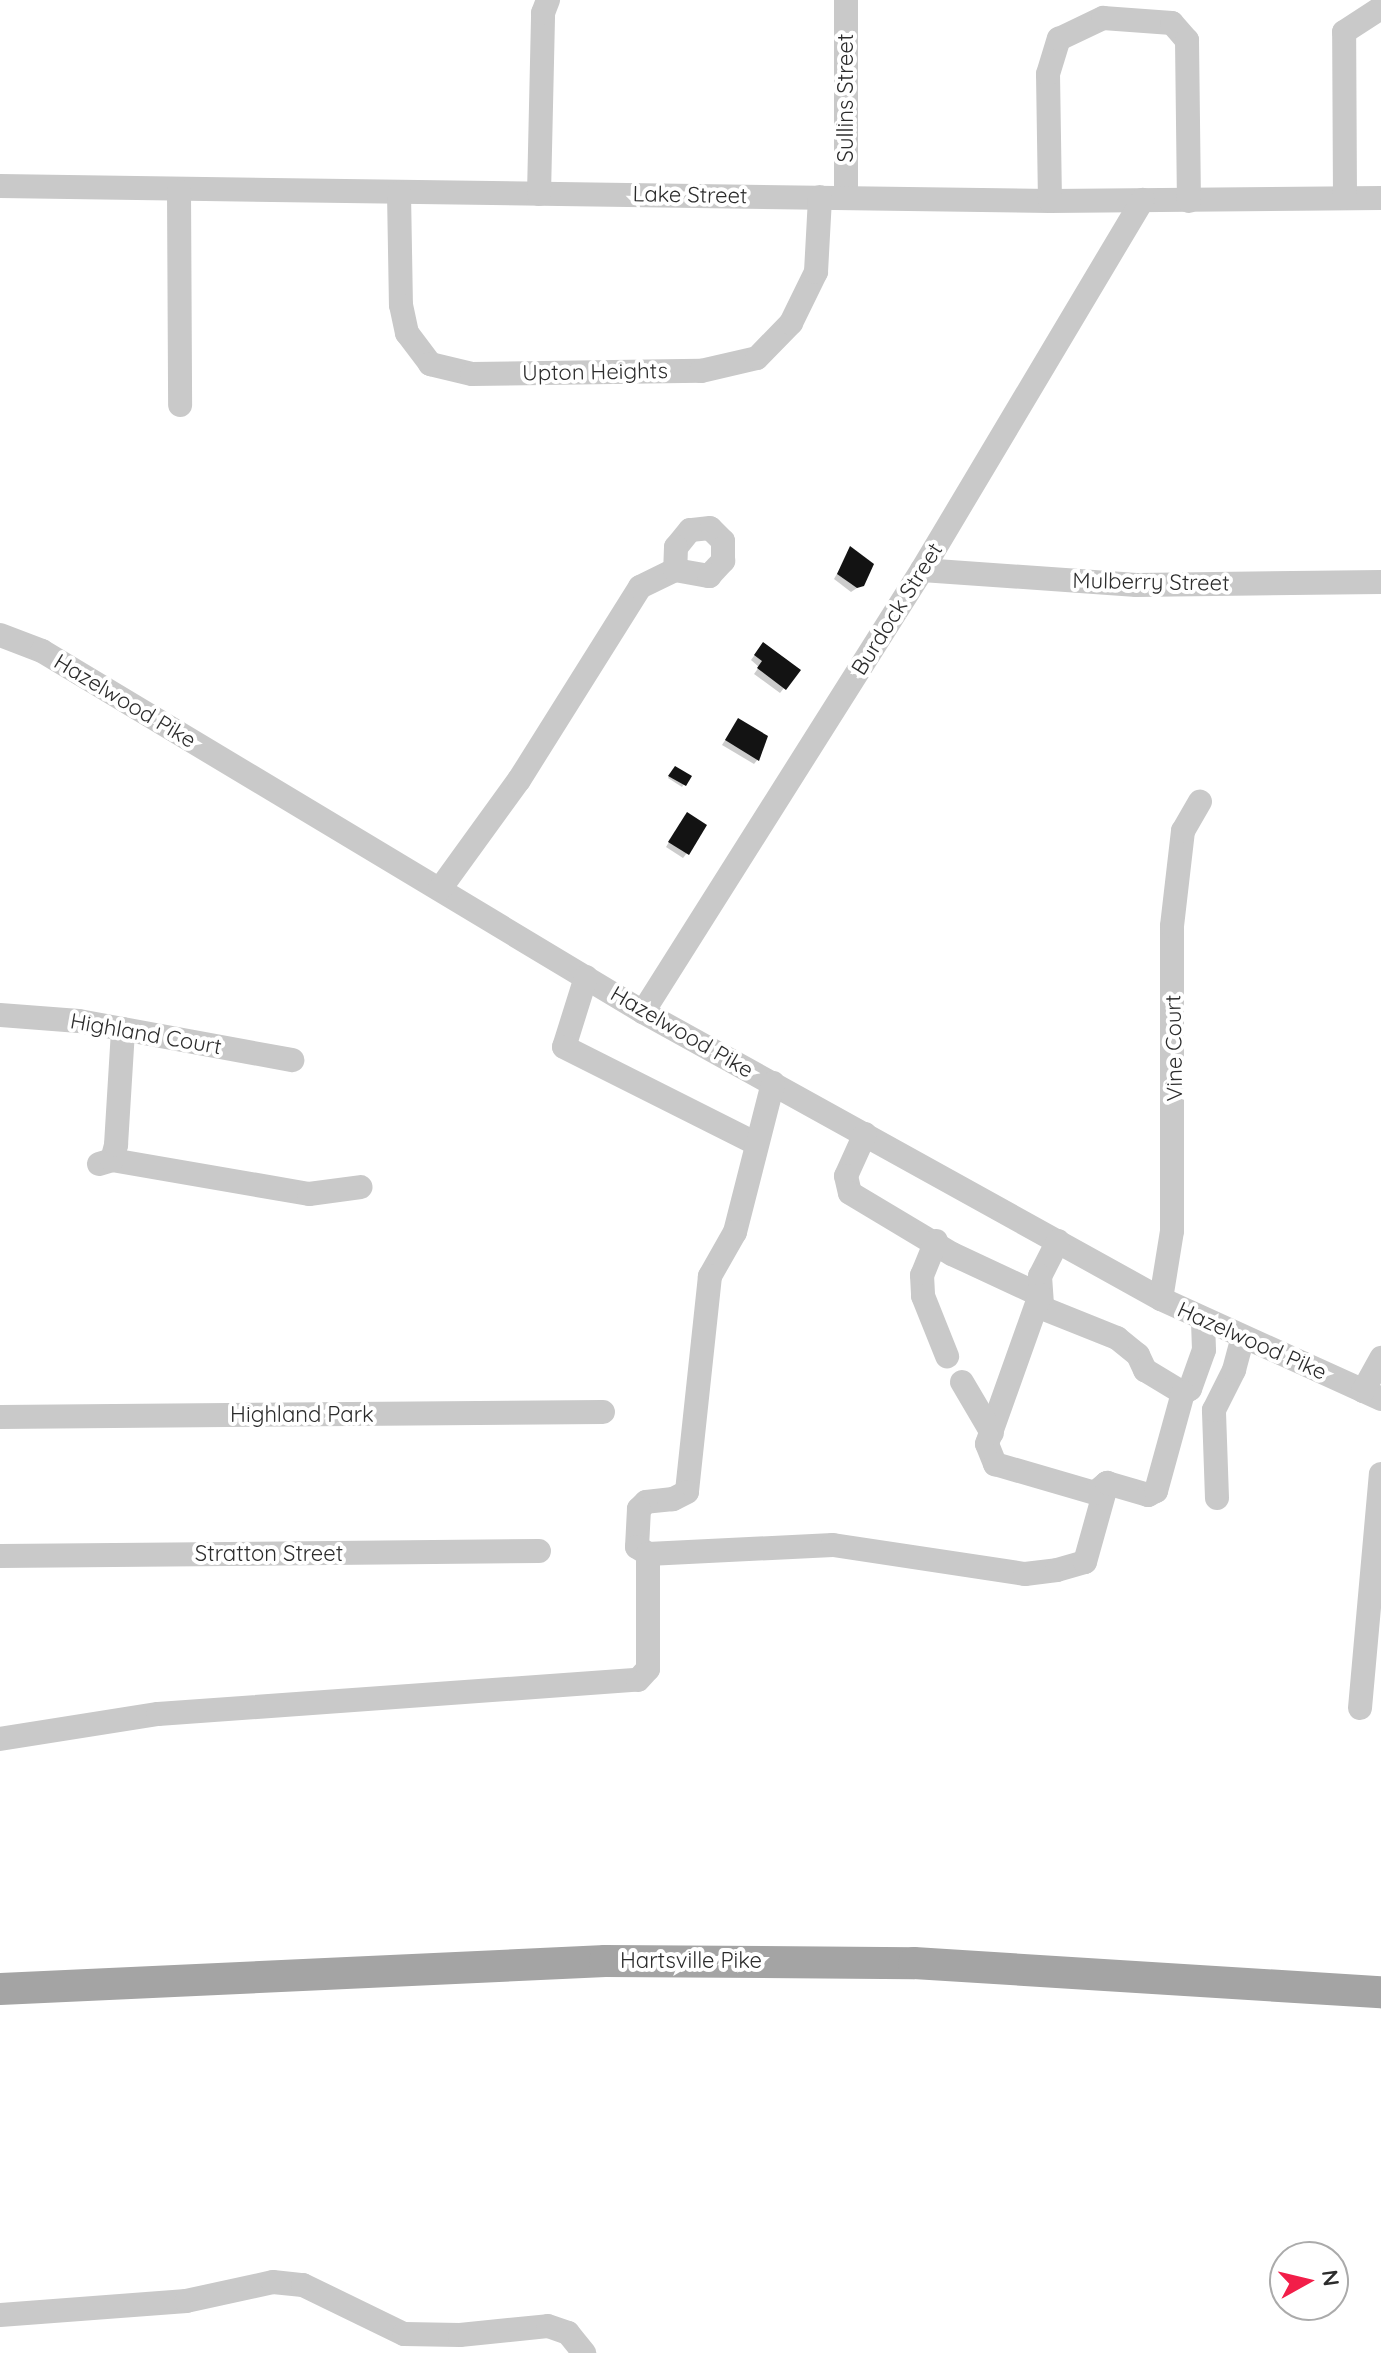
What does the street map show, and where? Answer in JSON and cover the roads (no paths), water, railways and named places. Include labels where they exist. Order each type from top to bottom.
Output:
[{"type":"main road","name":"Hartsville Pike","points":[[0,1989],[620,1961],[914,1963],[1381,1992]]},
{"type":"street","points":[[539,194],[543,13],[548,0]]},
{"type":"street","name":"Sullins Street","points":[[846,0],[846,196]]},
{"type":"street","points":[[1345,198],[1344,32],[1381,8]]},
{"type":"street","points":[[1050,201],[1048,74],[1059,39],[1103,18],[1172,23],[1187,40],[1189,201]]},
{"type":"street","name":"Lake Street","points":[[0,186],[179,191],[846,196],[1050,201],[1381,198]]},
{"type":"street","points":[[179,191],[180,405]]},
{"type":"street","name":"Upton Heights","points":[[399,193],[401,305],[407,333],[430,364],[472,374],[701,371],[757,358],[791,323],[816,272],[820,197]]},
{"type":"street","name":"Burdock Street","points":[[643,1012],[922,570],[1143,200]]},
{"type":"street","points":[[440,889],[519,780],[640,587],[675,570]]},
{"type":"street","name":"Mulberry Street","points":[[922,570],[1136,585],[1381,582]]},
{"type":"street","name":"Hazelwood Pike","points":[[0,635],[42,651],[643,1012],[1161,1299],[1372,1395]]},
{"type":"street","name":"Vine Court","points":[[1161,1299],[1172,1231],[1172,926],[1183,831],[1200,801]]},
{"type":"street","points":[[586,977],[564,1047],[755,1143]]},
{"type":"street","name":"Highland Court","points":[[0,1015],[123,1029],[292,1060]]},
{"type":"street","points":[[123,1029],[105,1163],[309,1194],[361,1187]]},
{"type":"street","points":[[773,1083],[755,1143],[735,1232],[710,1276],[687,1492],[673,1499],[646,1502],[639,1509],[637,1547],[648,1554],[833,1545],[1025,1574],[1057,1570],[1085,1562],[1107,1483]]},
{"type":"street","points":[[865,1134],[846,1176],[850,1193],[1040,1295]]},
{"type":"street","points":[[936,1241],[922,1275],[923,1296],[947,1356]]},
{"type":"street","points":[[1058,1241],[1040,1276],[1042,1308],[1117,1338],[1138,1355],[1145,1370],[1183,1393]]},
{"type":"street","points":[[1040,1295],[987,1444],[995,1464],[1095,1493],[1107,1483]]},
{"type":"street","points":[[1107,1483],[1148,1495],[1156,1491],[1183,1393],[1190,1389],[1204,1350],[1203,1320]]},
{"type":"street","points":[[1217,1498],[1214,1410],[1234,1370],[1243,1337]]},
{"type":"street","points":[[1372,1395],[1381,1358]]},
{"type":"street","points":[[962,1382],[992,1433]]},
{"type":"street","name":"Highland Park","points":[[0,1417],[603,1412]]},
{"type":"street","points":[[1360,1708],[1381,1474]]},
{"type":"street","name":"Stratton Street","points":[[0,1556],[539,1551]]},
{"type":"street","points":[[0,1739],[158,1714],[638,1680],[648,1669],[648,1554]]},
{"type":"street","points":[[0,2315],[186,2301],[273,2282],[303,2285],[404,2334],[460,2335],[548,2326],[568,2333],[584,2353]]}]
